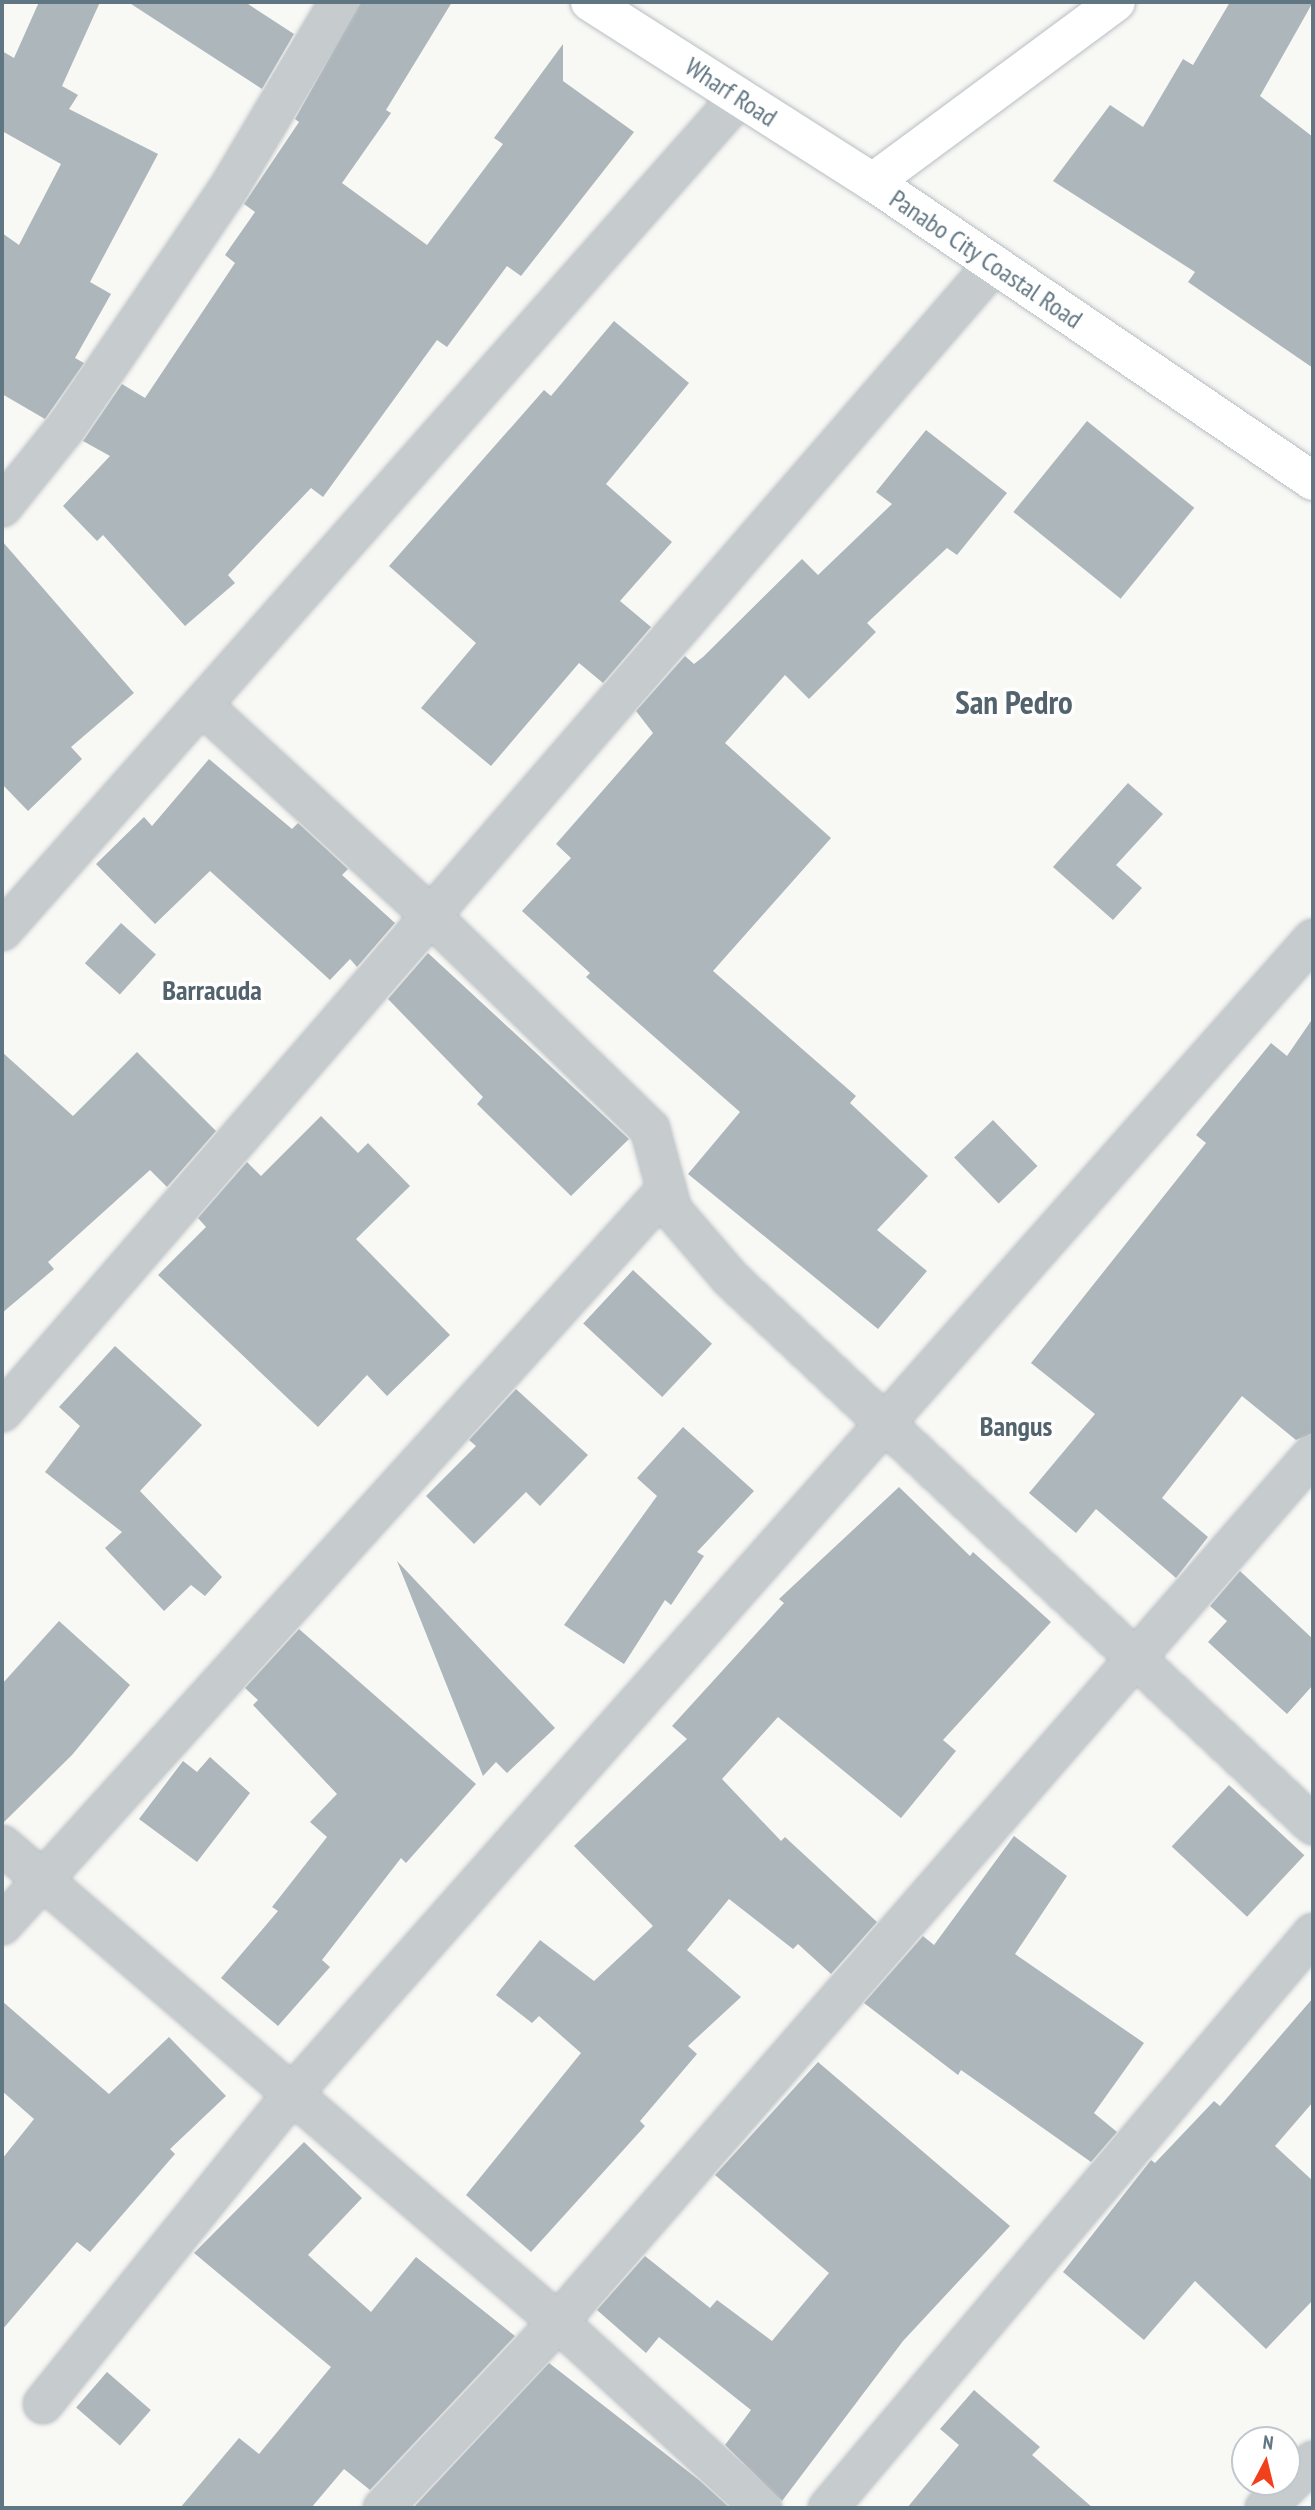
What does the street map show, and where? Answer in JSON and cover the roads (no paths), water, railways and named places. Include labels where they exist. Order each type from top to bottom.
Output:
[{"type":"main road","name":"Wharf Road","points":[[590,2],[873,182]]},
{"type":"main road","name":"Panabo City Coastal Road","points":[[1116,2],[873,182],[1313,481]]},
{"type":"street","points":[[2,507],[67,426],[227,191],[339,2]]},
{"type":"street","points":[[2,932],[204,707],[739,97]]},
{"type":"street","points":[[2,1412],[994,264]]},
{"type":"street","points":[[204,707],[432,917],[650,1129],[664,1192],[687,1229],[731,1279],[885,1426],[1140,1657],[1313,1825]]},
{"type":"street","points":[[44,2404],[293,2093],[1313,939]]},
{"type":"street","points":[[2,1925],[664,1192]]},
{"type":"street","points":[[383,2508],[558,2322],[1140,1657],[1313,1454]]},
{"type":"street","points":[[2,1845],[558,2322],[762,2508]]},
{"type":"street","points":[[828,2508],[1313,1933]]},
{"type":"street","points":[[1265,2508],[1313,2462]]},
{"type":"district","name":"San Pedro","points":[[1014,702]]},
{"type":"district","name":"Barracuda","points":[[212,990]]},
{"type":"district","name":"Bangus","points":[[1016,1426]]}]
